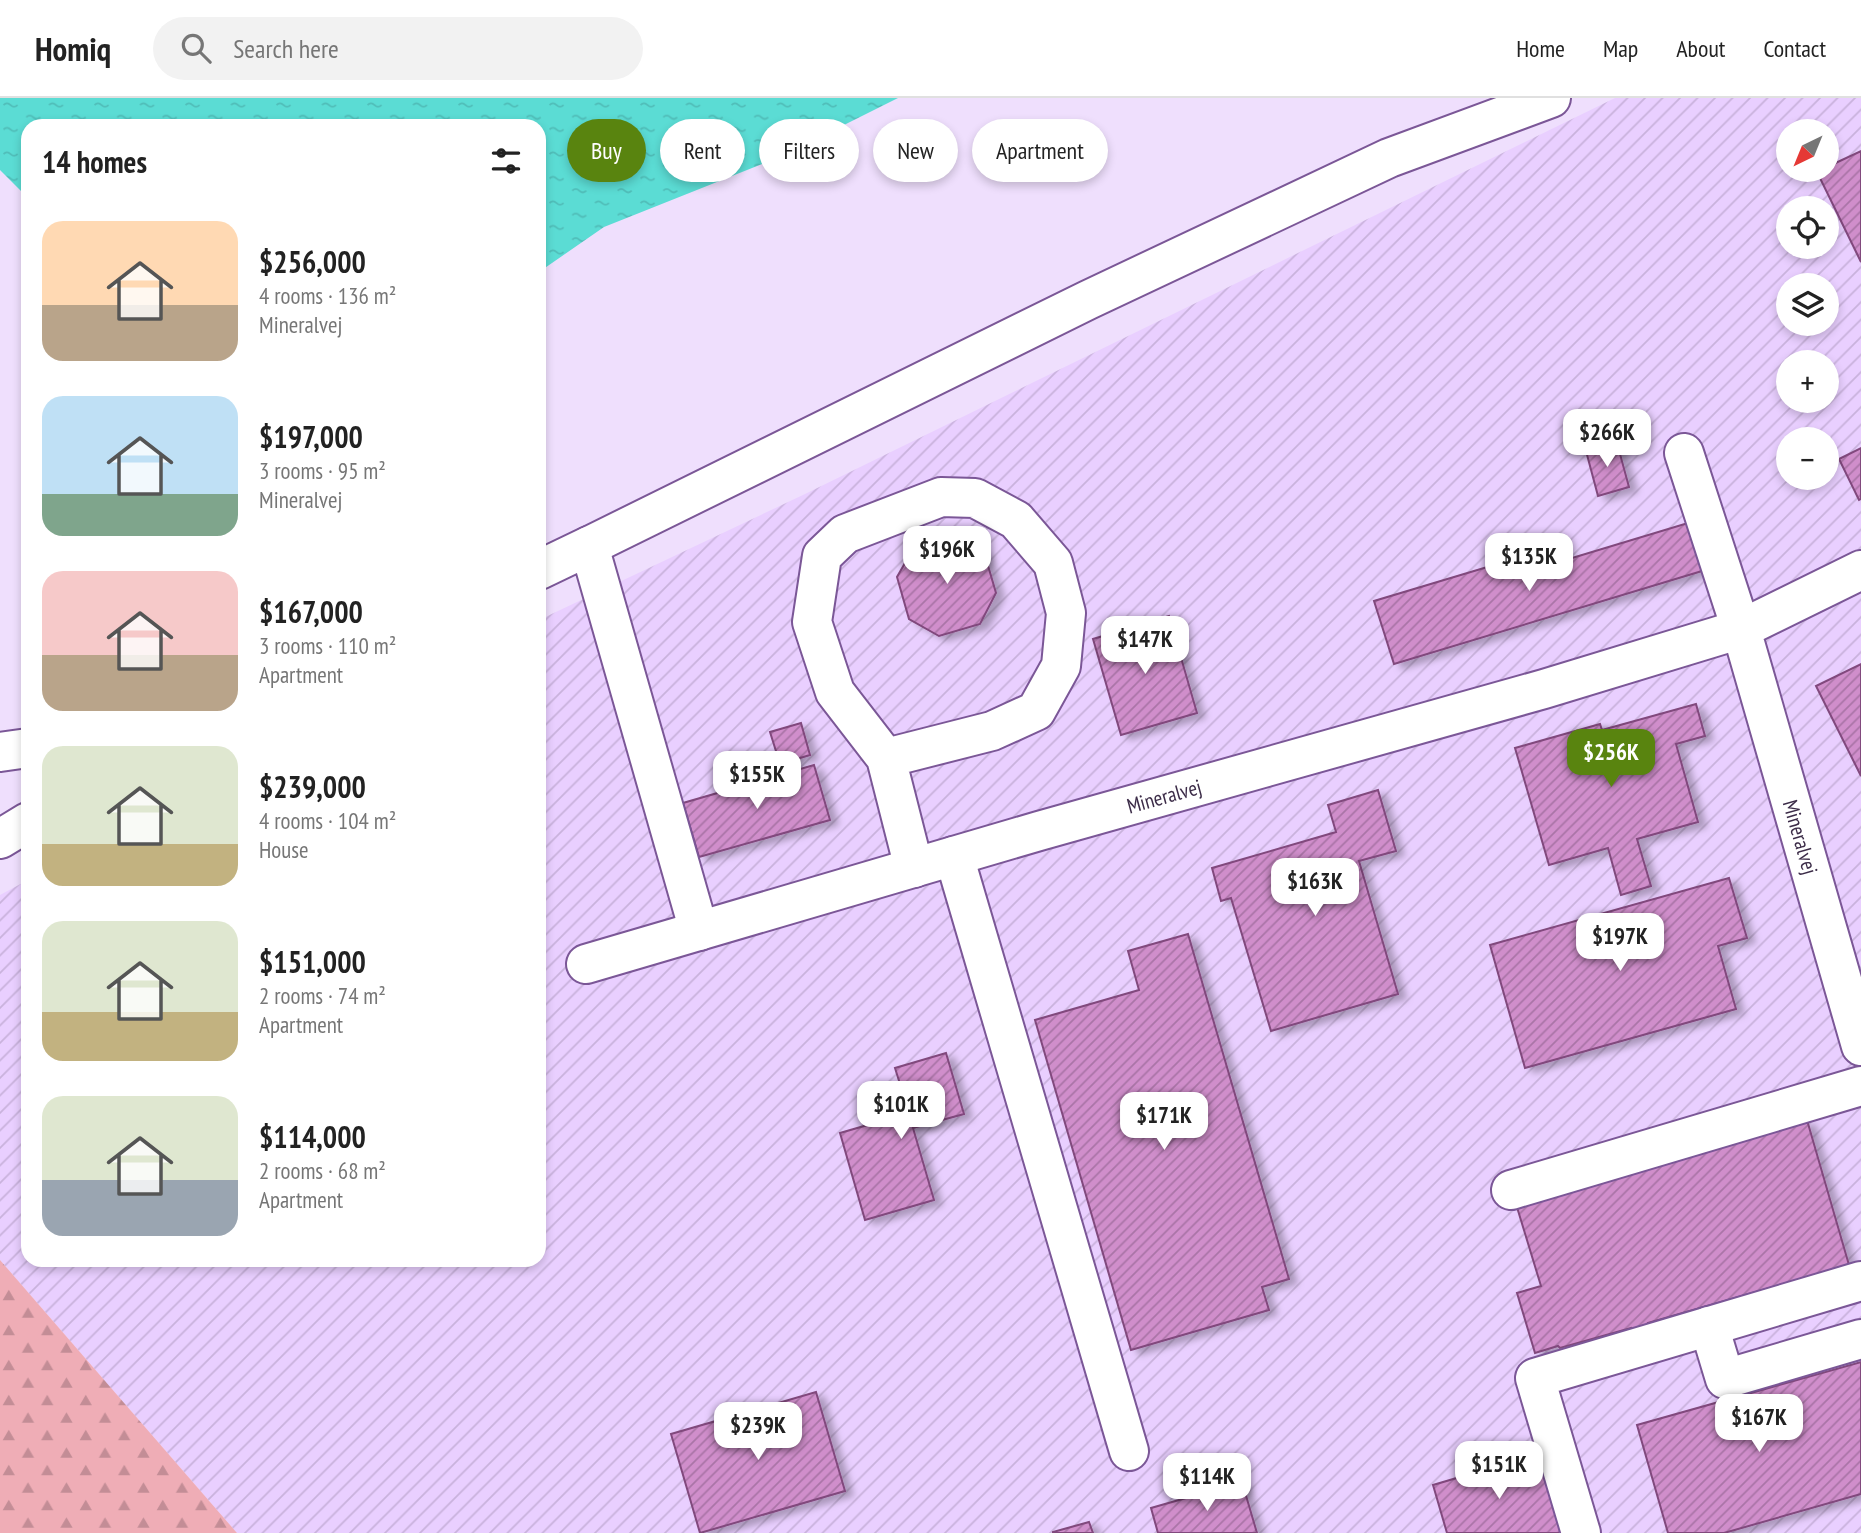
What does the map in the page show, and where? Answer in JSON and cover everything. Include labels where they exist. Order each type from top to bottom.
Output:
[{"type":"street","points":[[546,567],[1088,300],[1389,158],[1550,98]]},
{"type":"street","points":[[1684,453],[1741,629]]},
{"type":"street","points":[[886,758],[992,731],[1036,712],[1061,666],[1066,613],[1053,563],[1016,520],[975,498],[941,497],[845,534],[822,556],[812,622],[835,692],[886,758],[914,867]]},
{"type":"street","points":[[589,546],[699,931]]},
{"type":"street","name":"Mineralvej","points":[[586,964],[914,867],[1544,689],[1741,629],[1861,570]]},
{"type":"street","name":"Mineralvej","points":[[1741,629],[1860,1039]]},
{"type":"street","points":[[0,752],[21,749]]},
{"type":"street","points":[[0,839],[21,826]]},
{"type":"street","points":[[954,856],[1129,1451]]},
{"type":"street","points":[[1511,1190],[1861,1086]]},
{"type":"street","points":[[1581,1533],[1535,1378],[1861,1280]]},
{"type":"street","points":[[1709,1326],[1725,1379],[1861,1339]]},
{"type":"shaded area","points":[[1615,98],[1861,98],[1861,1533],[237,1533],[0,1260],[0,895],[21,884],[21,1267],[546,1267],[546,617],[805,494]]},
{"type":"green space","points":[[0,1260],[237,1533],[0,1533]]},
{"type":"water","points":[[0,98],[898,98],[856,119],[759,119],[759,165],[745,171],[745,119],[660,119],[660,182],[717,182],[604,227],[546,267],[546,119],[21,119],[21,191],[0,170]]},
{"type":"building","points":[[1861,151],[1861,262],[1839,217],[1839,196],[1829,196],[1822,182],[1839,182],[1839,161]]},
{"type":"building","points":[[1617,443],[1629,487],[1598,496],[1586,451]]},
{"type":"building","points":[[1861,448],[1861,499],[1859,500],[1839,459]]},
{"type":"building","points":[[1688,523],[1702,571],[1394,664],[1374,601],[1524,556],[1529,571]]},
{"type":"building","points":[[954,537],[984,552],[996,593],[980,624],[939,636],[909,619],[897,577],[913,549]]},
{"type":"building","points":[[1169,616],[1197,713],[1121,735],[1093,639]]},
{"type":"building","points":[[1861,664],[1861,776],[1816,686]]},
{"type":"building","points":[[1696,704],[1705,736],[1676,744],[1698,822],[1637,839],[1651,886],[1621,895],[1608,848],[1549,865],[1515,748],[1600,724],[1602,730]]},
{"type":"building","points":[[801,723],[810,755],[780,764],[770,732]]},
{"type":"building","points":[[814,765],[830,820],[699,857],[683,803]]},
{"type":"building","points":[[1378,790],[1396,851],[1359,861],[1398,994],[1271,1031],[1231,898],[1221,901],[1212,868],[1336,832],[1328,805]]},
{"type":"building","points":[[1729,878],[1747,938],[1718,946],[1736,1009],[1525,1068],[1490,945]]},
{"type":"building","points":[[1188,934],[1289,1279],[1262,1287],[1269,1310],[1131,1350],[1035,1020],[1139,990],[1128,951]]},
{"type":"building","points":[[946,1053],[964,1114],[913,1128],[934,1200],[865,1220],[840,1133],[909,1113],[895,1068]]},
{"type":"building","points":[[1807,1120],[1849,1265],[1648,1323],[1651,1333],[1633,1338],[1631,1328],[1535,1353],[1517,1293],[1541,1286],[1516,1204]]},
{"type":"building","points":[[1861,1362],[1861,1494],[1724,1533],[1668,1533],[1637,1425]]},
{"type":"building","points":[[816,1392],[845,1491],[700,1533],[671,1434]]},
{"type":"building","points":[[1538,1454],[1561,1533],[1447,1533],[1433,1485]]},
{"type":"building","points":[[1242,1482],[1257,1533],[1158,1533],[1151,1508]]},
{"type":"building","points":[[1089,1522],[1093,1533],[1053,1533],[1053,1532]]}]
